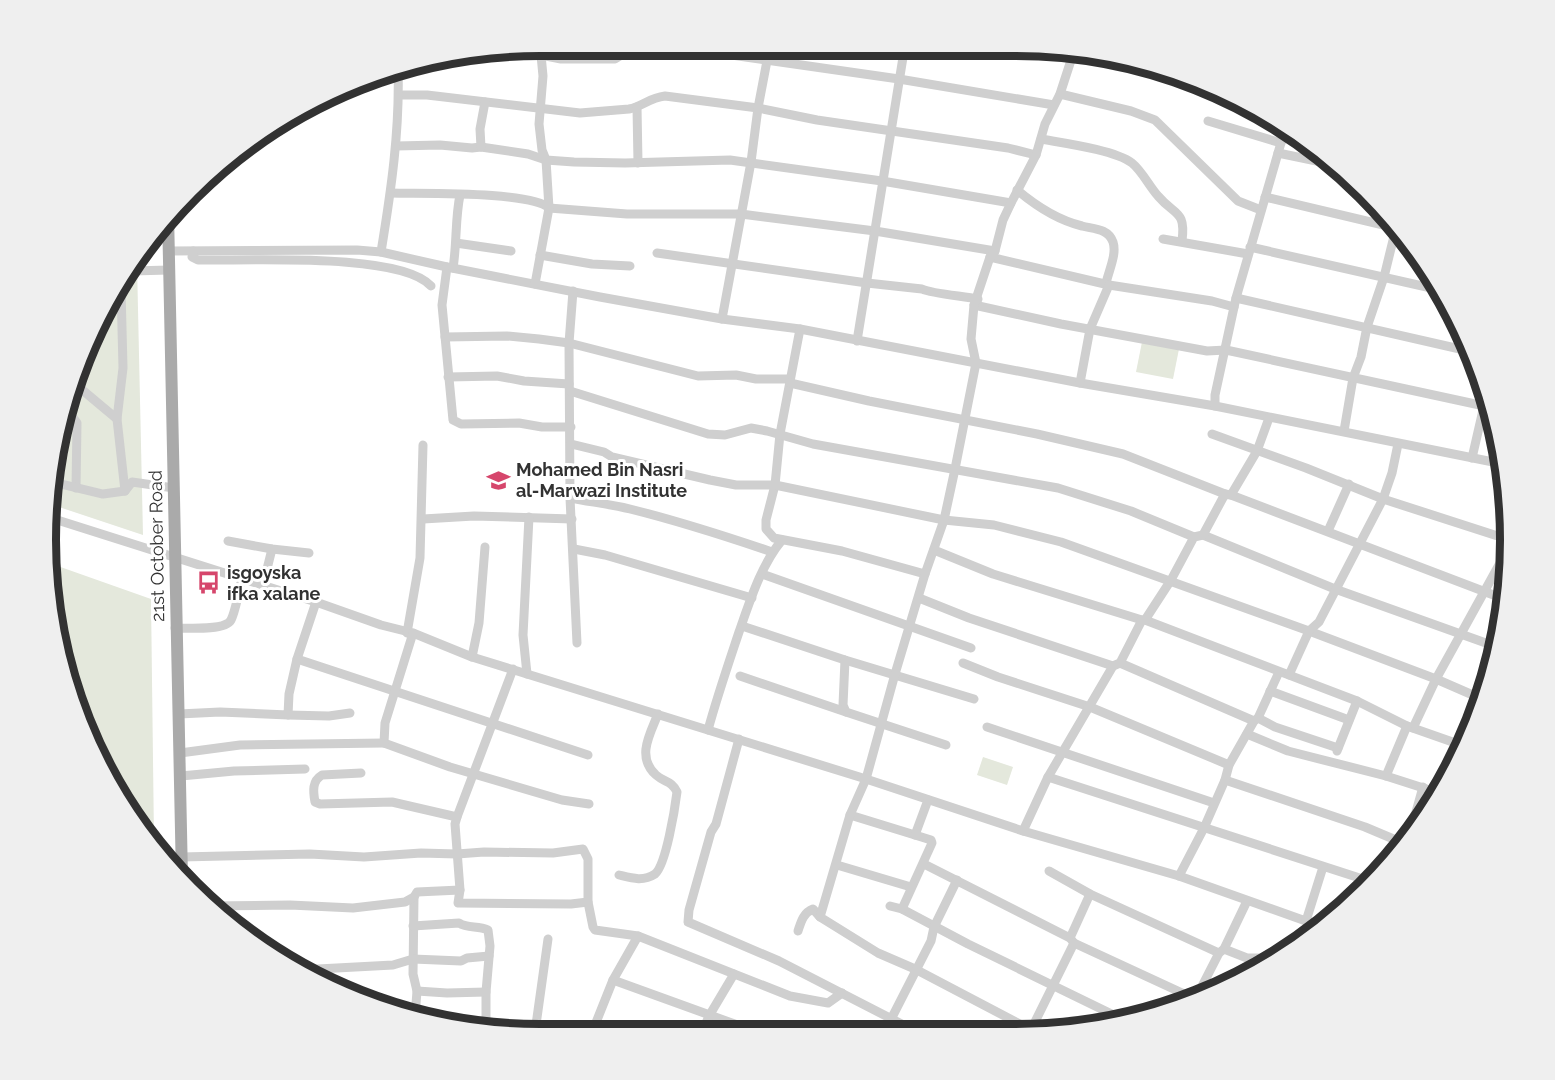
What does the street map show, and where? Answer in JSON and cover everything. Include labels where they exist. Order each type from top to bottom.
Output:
[{"type":"main road","name":"21st October Road","points":[[168,230],[181,865]]},
{"type":"street","points":[[535,284],[549,208],[546,160],[542,150],[539,124],[543,76],[539,56]]},
{"type":"street","points":[[553,56],[561,59],[615,59],[620,56]]},
{"type":"street","points":[[740,56],[899,79],[1054,105]]},
{"type":"street","points":[[722,319],[769,56]]},
{"type":"street","points":[[857,341],[903,56]]},
{"type":"street","points":[[820,917],[850,815],[866,779],[880,722],[925,574],[944,520],[976,363],[971,339],[976,302],[1001,227],[1036,155],[1071,59]]},
{"type":"street","points":[[381,252],[396,146],[398,77]]},
{"type":"street","points":[[1060,94],[1131,111],[1155,120],[1238,201],[1261,210]]},
{"type":"street","points":[[399,95],[427,95],[580,112],[637,107],[651,98],[665,96],[758,108],[817,120],[1008,148],[1036,155]]},
{"type":"street","points":[[481,147],[480,129],[485,102]]},
{"type":"street","points":[[637,107],[638,163]]},
{"type":"street","points":[[1208,121],[1313,158]]},
{"type":"street","points":[[1215,406],[1235,303],[1283,136]]},
{"type":"street","points":[[1041,139],[1100,150],[1132,163],[1159,197],[1181,216],[1184,227],[1182,241]]},
{"type":"street","points":[[396,146],[481,147],[528,154],[546,160],[638,163],[702,162],[716,159],[751,162],[1011,203]]},
{"type":"street","points":[[1017,190],[1030,201],[1060,219],[1083,227],[1101,229],[1112,239],[1115,249],[1107,284],[1090,329],[1080,383]]},
{"type":"street","points":[[391,193],[524,199],[545,204],[549,208],[627,214],[741,214],[875,231],[993,254],[1107,284],[1235,303],[1367,327],[1460,349]]},
{"type":"street","points":[[460,195],[455,224],[456,243],[442,305],[453,420],[461,424],[519,423],[542,427],[571,427]]},
{"type":"street","points":[[1265,197],[1382,225]]},
{"type":"street","points":[[1344,431],[1353,378],[1361,357],[1367,327],[1384,277],[1393,238]]},
{"type":"street","points":[[1163,239],[1249,251],[1428,287]]},
{"type":"street","points":[[456,243],[511,251]]},
{"type":"street","points":[[169,251],[357,250],[381,252],[450,268],[722,319],[800,329],[1080,383],[1215,406],[1493,462]]},
{"type":"street","points":[[193,251],[192,257],[198,260],[300,260],[384,266],[416,274],[431,286]]},
{"type":"street","points":[[657,253],[956,294],[976,302],[1090,329],[1207,351],[1226,350],[1353,378],[1479,402]]},
{"type":"street","points":[[540,255],[592,264],[630,266]]},
{"type":"street","points":[[137,271],[170,270]]},
{"type":"street","points":[[573,291],[569,343],[570,498],[577,643]]},
{"type":"street","points":[[121,296],[123,368],[117,419],[125,491]]},
{"type":"street","points":[[800,329],[780,434],[775,485],[766,520],[766,529],[774,538],[842,551],[925,574]]},
{"type":"street","points":[[446,337],[507,336],[569,343],[698,376],[736,375],[756,380],[790,381],[869,401],[1123,454],[1496,596]]},
{"type":"street","points":[[448,377],[497,376],[570,388],[708,434],[724,435],[751,428],[813,444],[1058,488],[1131,511],[1335,589],[1488,644]]},
{"type":"street","points":[[80,388],[117,419]]},
{"type":"street","points":[[1472,458],[1483,416]]},
{"type":"street","points":[[71,418],[77,423],[76,488]]},
{"type":"street","points":[[1023,831],[1048,777],[1143,620],[1257,451],[1269,418]]},
{"type":"street","points":[[1212,434],[1349,484],[1383,499],[1500,537]]},
{"type":"street","points":[[571,444],[604,452],[612,457],[710,480],[736,485],[775,485],[944,520],[994,525],[1060,542],[1309,631],[1474,696]]},
{"type":"street","points":[[1179,876],[1204,828],[1225,780],[1229,765],[1270,691],[1284,674],[1309,631],[1319,622],[1383,499],[1392,473],[1398,444]]},
{"type":"street","points":[[384,743],[385,723],[396,692],[410,633],[420,558],[423,519],[423,445]]},
{"type":"street","points":[[59,484],[103,494],[125,491],[132,482],[174,488]]},
{"type":"street","points":[[1328,531],[1349,484]]},
{"type":"street","points":[[570,498],[645,513],[731,537],[772,552]]},
{"type":"street","points":[[423,519],[474,516],[572,519]]},
{"type":"street","points":[[527,674],[523,635],[530,518]]},
{"type":"street","points":[[57,520],[410,633],[472,657],[866,779],[1023,831],[1179,876],[1311,923]]},
{"type":"street","points":[[708,730],[752,598],[772,552],[782,540]]},
{"type":"street","points":[[228,541],[309,553]]},
{"type":"street","points":[[472,657],[479,624],[485,547]]},
{"type":"street","points":[[263,585],[272,549]]},
{"type":"street","points":[[574,549],[605,555],[752,598]]},
{"type":"street","points":[[934,550],[993,574],[1143,620],[1357,702],[1410,727],[1455,743]]},
{"type":"street","points":[[1386,776],[1410,727],[1498,566]]},
{"type":"street","points":[[762,574],[971,648]]},
{"type":"street","points":[[176,628],[213,628],[226,625],[231,620],[242,578]]},
{"type":"street","points":[[919,598],[969,618],[1116,664],[1275,727],[1338,748]]},
{"type":"street","points":[[288,715],[289,694],[301,641],[315,602]]},
{"type":"street","points":[[742,626],[974,699]]},
{"type":"street","points":[[297,659],[588,755]]},
{"type":"street","points":[[845,660],[843,705],[846,712]]},
{"type":"street","points":[[963,663],[998,678],[1090,707],[1229,765]]},
{"type":"street","points":[[459,924],[460,890],[455,824],[513,669]]},
{"type":"street","points":[[740,676],[946,745]]},
{"type":"street","points":[[1270,691],[1350,720]]},
{"type":"street","points":[[1332,762],[1357,702]]},
{"type":"street","points":[[179,714],[220,712],[329,716],[350,713]]},
{"type":"street","points":[[619,875],[637,880],[655,874],[662,863],[677,792],[673,784],[657,776],[648,766],[644,753],[658,714]]},
{"type":"street","points":[[987,727],[1214,803]]},
{"type":"street","points":[[1247,734],[1288,751],[1430,789]]},
{"type":"street","points":[[739,739],[716,825],[711,832],[692,898],[688,922],[779,961],[901,1024]]},
{"type":"street","points":[[180,753],[240,746],[384,743],[424,759],[562,800],[589,804]]},
{"type":"street","points":[[181,776],[234,771],[305,769]]},
{"type":"street","points":[[361,773],[322,775],[317,778],[314,784],[315,802],[320,804],[392,802],[457,817]]},
{"type":"street","points":[[1048,777],[1362,879]]},
{"type":"street","points":[[1225,780],[1365,827],[1395,840]]},
{"type":"street","points":[[1421,804],[1423,787]]},
{"type":"street","points":[[915,835],[928,800]]},
{"type":"street","points":[[850,815],[932,841],[924,864],[902,909]]},
{"type":"street","points":[[181,856],[553,853],[583,849],[588,859],[588,902],[594,929],[638,936],[790,996],[828,1003],[842,993]]},
{"type":"street","points":[[924,864],[1072,940],[1187,993]]},
{"type":"street","points":[[837,865],[911,887]]},
{"type":"street","points":[[1306,921],[1323,867]]},
{"type":"street","points":[[1050,871],[1090,894],[1222,951],[1246,958],[1260,958]]},
{"type":"street","points":[[888,1024],[931,941],[934,927],[957,880]]},
{"type":"street","points":[[416,1008],[417,991],[413,959],[414,897],[417,891],[460,890]]},
{"type":"street","points":[[1036,1023],[1090,894]]},
{"type":"street","points":[[223,906],[290,905],[353,908],[405,902],[414,897]]},
{"type":"street","points":[[458,903],[571,904],[588,902]]},
{"type":"street","points":[[1200,988],[1247,902]]},
{"type":"street","points":[[890,906],[902,909],[1113,1014]]},
{"type":"street","points":[[798,931],[803,916],[813,909],[820,917],[878,952],[915,969],[1017,1024]]},
{"type":"street","points":[[413,926],[459,924],[464,927],[482,927],[488,930],[486,1021]]},
{"type":"street","points":[[595,1024],[613,980],[638,936]]},
{"type":"street","points":[[540,1024],[548,939]]},
{"type":"street","points":[[315,969],[393,965],[413,959],[461,962],[467,958],[489,956]]},
{"type":"street","points":[[706,1024],[734,974]]},
{"type":"street","points":[[613,980],[733,1024]]},
{"type":"street","points":[[417,991],[486,992]]},
{"type":"shaded area","points":[[137,271],[143,535],[57,506],[65,445],[81,384],[105,326]]},
{"type":"shaded area","points":[[1142,342],[1179,349],[1173,379],[1136,372]]},
{"type":"shaded area","points":[[57,566],[151,599],[154,832],[120,782],[105,754],[81,696],[65,635]]},
{"type":"shaded area","points":[[983,757],[1013,767],[1007,785],[977,775]]},
{"type":"place","name":"Mohamed Bin Nasri al-Marwazi Institute","points":[[498,480]]},
{"type":"place","name":"isgoyska ifka xalane","points":[[209,583]]}]
